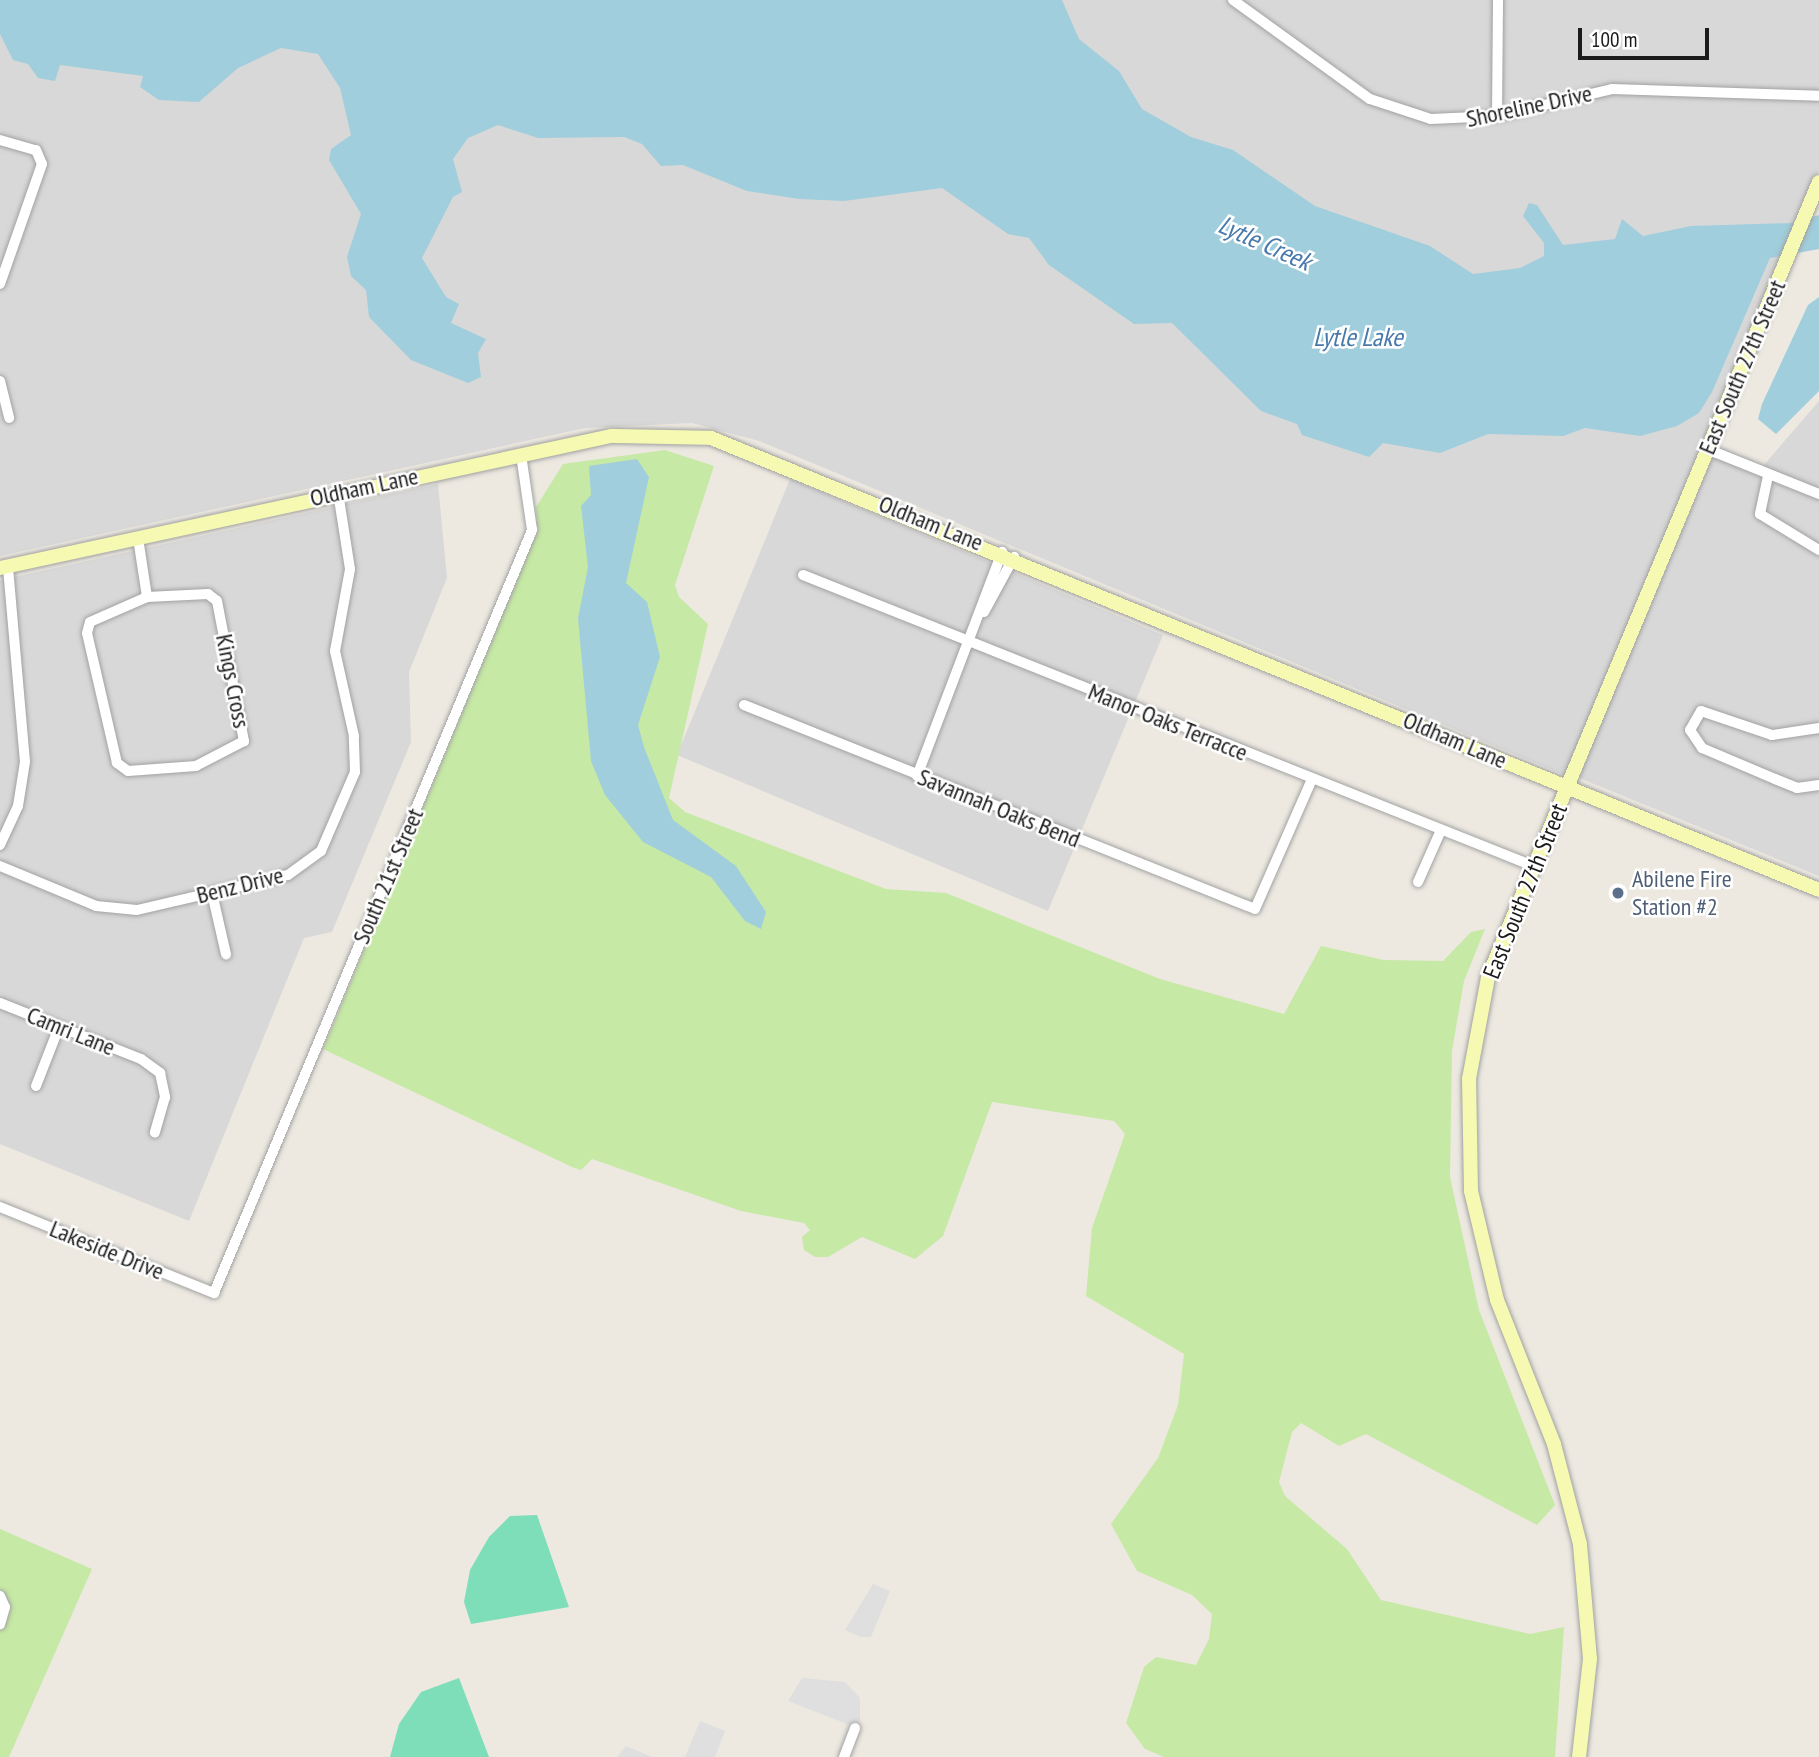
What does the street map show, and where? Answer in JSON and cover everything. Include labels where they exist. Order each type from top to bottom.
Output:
[{"type":"main road","name":"East South 27th Street","points":[[1579,1757],[1590,1660],[1580,1544],[1554,1444],[1497,1300],[1471,1191],[1469,1079],[1488,977],[1819,183]]},
{"type":"main road","name":"Oldham Lane","points":[[4,567],[338,492],[611,436],[711,438],[1008,555],[1819,890]]},
{"type":"street","name":"Shoreline Drive","points":[[1233,0],[1370,99],[1400,114],[1453,122],[1497,116],[1612,89],[1819,96]]},
{"type":"street","points":[[1497,116],[1498,0]]},
{"type":"street","points":[[0,140],[42,156],[0,284]]},
{"type":"street","points":[[0,381],[9,418]]},
{"type":"street","points":[[1707,449],[1768,476],[1819,494]]},
{"type":"street","name":"South 21st Street","points":[[214,1293],[532,530],[521,455]]},
{"type":"street","points":[[1768,476],[1760,514],[1819,550]]},
{"type":"street","name":"Benz Drive","points":[[0,866],[117,909],[212,893],[288,875],[309,863],[329,837],[351,787],[354,736],[335,651],[350,569],[338,492]]},
{"type":"street","points":[[138,538],[147,597]]},
{"type":"street","points":[[918,776],[1008,555]]},
{"type":"street","points":[[0,845],[18,806],[25,762],[4,567]]},
{"type":"street","name":"Manor Oaks Terracce","points":[[803,575],[1533,866]]},
{"type":"street","name":"Kings Cross","points":[[208,594],[217,601],[243,713],[241,746],[178,770],[128,771],[117,763],[88,629],[95,617],[147,597],[208,594]]},
{"type":"street","name":"Savannah Oaks Bend","points":[[744,705],[1255,909],[1312,779]]},
{"type":"street","points":[[1819,728],[1772,735],[1701,710],[1690,730],[1702,748],[1797,788],[1819,785]]},
{"type":"street","points":[[1418,882],[1441,830]]},
{"type":"street","points":[[212,893],[226,954]]},
{"type":"street","name":"Camri Lane","points":[[0,1003],[141,1059],[164,1083],[164,1113],[155,1133]]},
{"type":"street","points":[[36,1086],[59,1027]]},
{"type":"street","name":"Lakeside Drive","points":[[0,1207],[214,1293]]},
{"type":"street","points":[[0,1596],[5,1607],[0,1624]]},
{"type":"street","points":[[844,1757],[855,1728]]},
{"type":"shaded area","name":"Lytle Lake","points":[[0,0],[1819,0],[1819,170],[1567,776],[759,441],[692,423],[585,428],[0,556]]},
{"type":"shaded area","points":[[1819,401],[1819,876],[1577,777],[1717,447],[1763,466]]},
{"type":"shaded area","points":[[790,479],[1163,635],[1048,911],[677,755]]},
{"type":"shaded area","points":[[438,484],[447,578],[409,672],[411,742],[332,932],[304,938],[189,1221],[0,1144],[0,580]]},
{"type":"shaded area","points":[[873,1584],[890,1591],[871,1637],[861,1637],[845,1630]]},
{"type":"shaded area","points":[[802,1678],[845,1682],[860,1698],[860,1729],[788,1701]]},
{"type":"shaded area","points":[[700,1721],[725,1731],[715,1757],[685,1757]]},
{"type":"shaded area","points":[[626,1746],[652,1757],[617,1757]]},
{"type":"green space","points":[[665,450],[714,466],[675,585],[679,597],[708,624],[669,798],[685,812],[886,889],[946,893],[1160,979],[1284,1014],[1321,946],[1384,960],[1443,961],[1471,932],[1485,929],[1464,981],[1452,1051],[1450,1177],[1479,1310],[1555,1505],[1537,1525],[1366,1434],[1339,1446],[1301,1423],[1292,1432],[1279,1482],[1285,1496],[1347,1549],[1381,1600],[1530,1634],[1564,1627],[1555,1757],[1164,1757],[1145,1749],[1126,1723],[1144,1667],[1156,1657],[1196,1665],[1209,1639],[1212,1614],[1192,1595],[1137,1571],[1111,1524],[1158,1458],[1178,1405],[1184,1354],[1086,1296],[1092,1228],[1125,1134],[1114,1121],[992,1102],[943,1236],[915,1259],[862,1237],[828,1257],[815,1257],[804,1250],[802,1237],[810,1230],[804,1223],[741,1211],[592,1159],[581,1170],[572,1167],[323,1049],[537,531],[536,507],[563,464]]},
{"type":"green space","points":[[537,1515],[569,1607],[471,1624],[464,1602],[470,1570],[489,1537],[510,1516]]},
{"type":"green space","points":[[0,1529],[92,1569],[9,1757],[0,1757]]},
{"type":"green space","points":[[459,1678],[489,1757],[390,1757],[399,1724],[421,1692]]},
{"type":"water","name":"Lytle Lake","points":[[0,0],[1062,0],[1079,39],[1119,71],[1142,109],[1191,137],[1233,150],[1315,206],[1430,246],[1473,274],[1520,268],[1544,256],[1544,243],[1523,216],[1529,203],[1537,205],[1563,245],[1615,239],[1622,219],[1643,236],[1691,226],[1791,223],[1819,215],[1819,249],[1770,258],[1712,392],[1699,413],[1677,426],[1640,436],[1585,428],[1563,436],[1488,434],[1440,453],[1383,443],[1369,457],[1302,435],[1297,424],[1261,411],[1172,323],[1134,324],[1049,265],[1029,238],[1008,234],[942,188],[844,201],[799,199],[747,191],[683,165],[661,166],[642,144],[624,137],[538,138],[498,125],[468,138],[453,159],[462,192],[453,197],[422,258],[446,297],[459,304],[451,323],[486,339],[478,353],[481,377],[468,383],[411,360],[369,317],[366,290],[351,276],[347,257],[361,214],[329,160],[331,149],[351,135],[340,88],[318,54],[281,48],[238,68],[199,102],[159,100],[140,87],[143,76],[60,65],[55,81],[38,78],[28,64],[13,60],[0,34]]},
{"type":"water","points":[[1819,297],[1819,391],[1776,434],[1758,419],[1762,404],[1808,305]]},
{"type":"water","points":[[637,459],[649,477],[626,583],[647,602],[660,657],[638,725],[673,820],[736,866],[766,912],[761,929],[745,921],[711,877],[643,842],[605,795],[591,761],[578,618],[588,567],[581,506],[591,495],[589,466]]},
{"type":"place","name":"Abilene Fire Station #2","points":[[1618,893]]},
{"type":"water label","name":"Lytle Creek","points":[[1265,243]]}]
